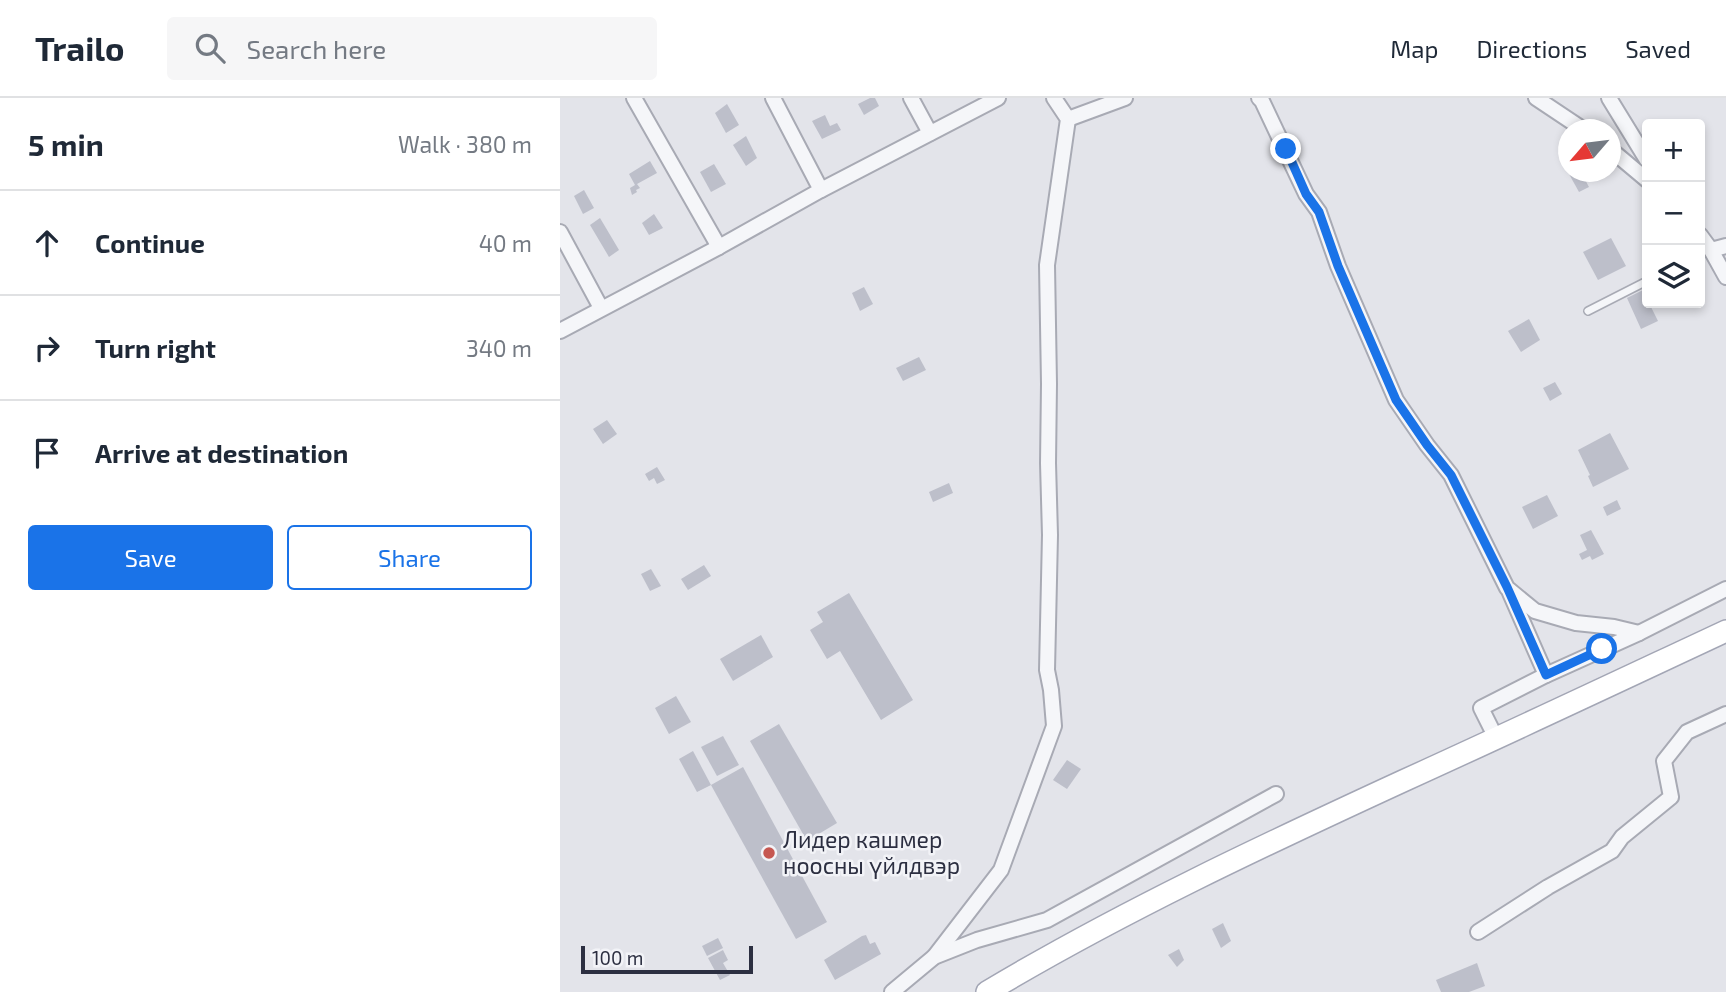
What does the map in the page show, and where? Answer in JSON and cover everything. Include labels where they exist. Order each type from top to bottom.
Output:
[{"type":"main road","points":[[987,992],[1155,898],[1726,631]]},
{"type":"street","points":[[634,98],[719,247]]},
{"type":"street","points":[[773,98],[821,190]]},
{"type":"street","points":[[911,98],[930,133]]},
{"type":"street","points":[[560,331],[998,98]]},
{"type":"street","points":[[892,992],[934,957],[1001,870],[1054,726],[1047,670],[1050,535],[1047,265],[1068,119],[1054,98]]},
{"type":"street","points":[[1068,119],[1125,98]]},
{"type":"street","points":[[1259,98],[1306,194],[1319,212],[1338,266],[1396,400],[1451,475],[1507,587],[1546,675]]},
{"type":"street","points":[[1536,98],[1568,119]]},
{"type":"street","points":[[1608,98],[1642,152]]},
{"type":"street","points":[[1621,158],[1642,176]]},
{"type":"street","points":[[560,232],[601,308]]},
{"type":"street","points":[[1726,246],[1705,253],[1726,278]]},
{"type":"street","points":[[1507,587],[1535,611],[1576,623],[1639,633]]},
{"type":"street","points":[[1496,738],[1481,708],[1726,589]]},
{"type":"street","points":[[1478,932],[1548,887],[1612,851],[1622,837],[1671,797],[1664,761],[1687,732],[1726,714]]},
{"type":"street","points":[[934,957],[977,940],[1047,920],[1276,794]]},
{"type":"lane","points":[[1588,311],[1642,284]]},
{"type":"building","points":[[875,98],[879,106],[864,115],[858,104]]},
{"type":"building","points":[[727,104],[739,125],[726,133],[715,113]]},
{"type":"building","points":[[825,115],[830,126],[837,123],[841,130],[822,139],[812,121]]},
{"type":"building","points":[[746,136],[757,158],[746,166],[733,145]]},
{"type":"building","points":[[650,161],[657,173],[637,184],[640,188],[632,195],[630,188],[635,185],[629,174]]},
{"type":"building","points":[[714,164],[726,184],[711,192],[700,172]]},
{"type":"building","points":[[1573,182],[1586,182],[1589,187],[1579,192]]},
{"type":"building","points":[[584,190],[594,208],[583,214],[574,196]]},
{"type":"building","points":[[654,214],[663,228],[649,235],[642,223]]},
{"type":"building","points":[[600,218],[619,250],[609,257],[590,225]]},
{"type":"building","points":[[1611,238],[1626,266],[1598,280],[1583,252]]},
{"type":"building","points":[[864,287],[873,304],[860,311],[852,293]]},
{"type":"building","points":[[1642,290],[1642,308],[1652,308],[1658,321],[1641,329],[1627,298]]},
{"type":"building","points":[[1529,319],[1540,340],[1521,352],[1508,331]]},
{"type":"building","points":[[919,357],[926,370],[903,381],[896,368]]},
{"type":"building","points":[[1555,382],[1562,394],[1550,401],[1543,388]]},
{"type":"building","points":[[607,420],[617,434],[603,444],[593,429]]},
{"type":"building","points":[[1610,433],[1629,469],[1593,487],[1578,450]]},
{"type":"building","points":[[657,467],[665,480],[657,484],[654,478],[649,481],[645,474]]},
{"type":"building","points":[[949,483],[953,493],[933,502],[929,492]]},
{"type":"building","points":[[1547,495],[1558,516],[1533,529],[1522,507]]},
{"type":"building","points":[[1617,500],[1621,509],[1607,516],[1603,507]]},
{"type":"building","points":[[1591,530],[1604,554],[1592,560],[1590,556],[1582,560],[1579,554],[1587,550],[1580,535]]},
{"type":"building","points":[[704,565],[711,576],[688,590],[681,579]]},
{"type":"building","points":[[651,569],[661,586],[650,591],[641,574]]},
{"type":"building","points":[[849,593],[913,700],[881,720],[840,651],[827,659],[810,630],[823,622],[817,612]]},
{"type":"building","points":[[761,635],[773,657],[733,681],[720,659]]},
{"type":"building","points":[[676,696],[691,722],[669,734],[655,708]]},
{"type":"building","points":[[779,724],[837,823],[807,841],[750,741]]},
{"type":"building","points":[[723,736],[739,765],[717,776],[701,747]]},
{"type":"building","points":[[693,751],[711,785],[697,792],[679,759]]},
{"type":"building","points":[[1067,760],[1081,769],[1067,789],[1053,780]]},
{"type":"building","name":"Лидер кашмер ноосны үйлдвэр","points":[[743,767],[827,922],[796,939],[711,785]]},
{"type":"building","points":[[1223,923],[1231,941],[1221,948],[1212,929]]},
{"type":"building","points":[[866,935],[870,944],[875,942],[881,954],[835,980],[824,960]]},
{"type":"building","points":[[718,938],[723,948],[707,956],[702,946]]},
{"type":"building","points":[[1179,949],[1184,960],[1177,967],[1168,955]]},
{"type":"building","points":[[723,950],[728,960],[723,963],[730,975],[720,980],[708,958]]},
{"type":"building","points":[[1477,963],[1485,986],[1469,992],[1441,992],[1436,980]]},
{"type":"place","name":"Лидер кашмер ноосны үйлдвэр","points":[[769,853]]},
{"type":"route","points":[[1286,149],[1306,194],[1319,212],[1338,266],[1396,400],[1451,475],[1507,587],[1546,675],[1602,649]]}]
